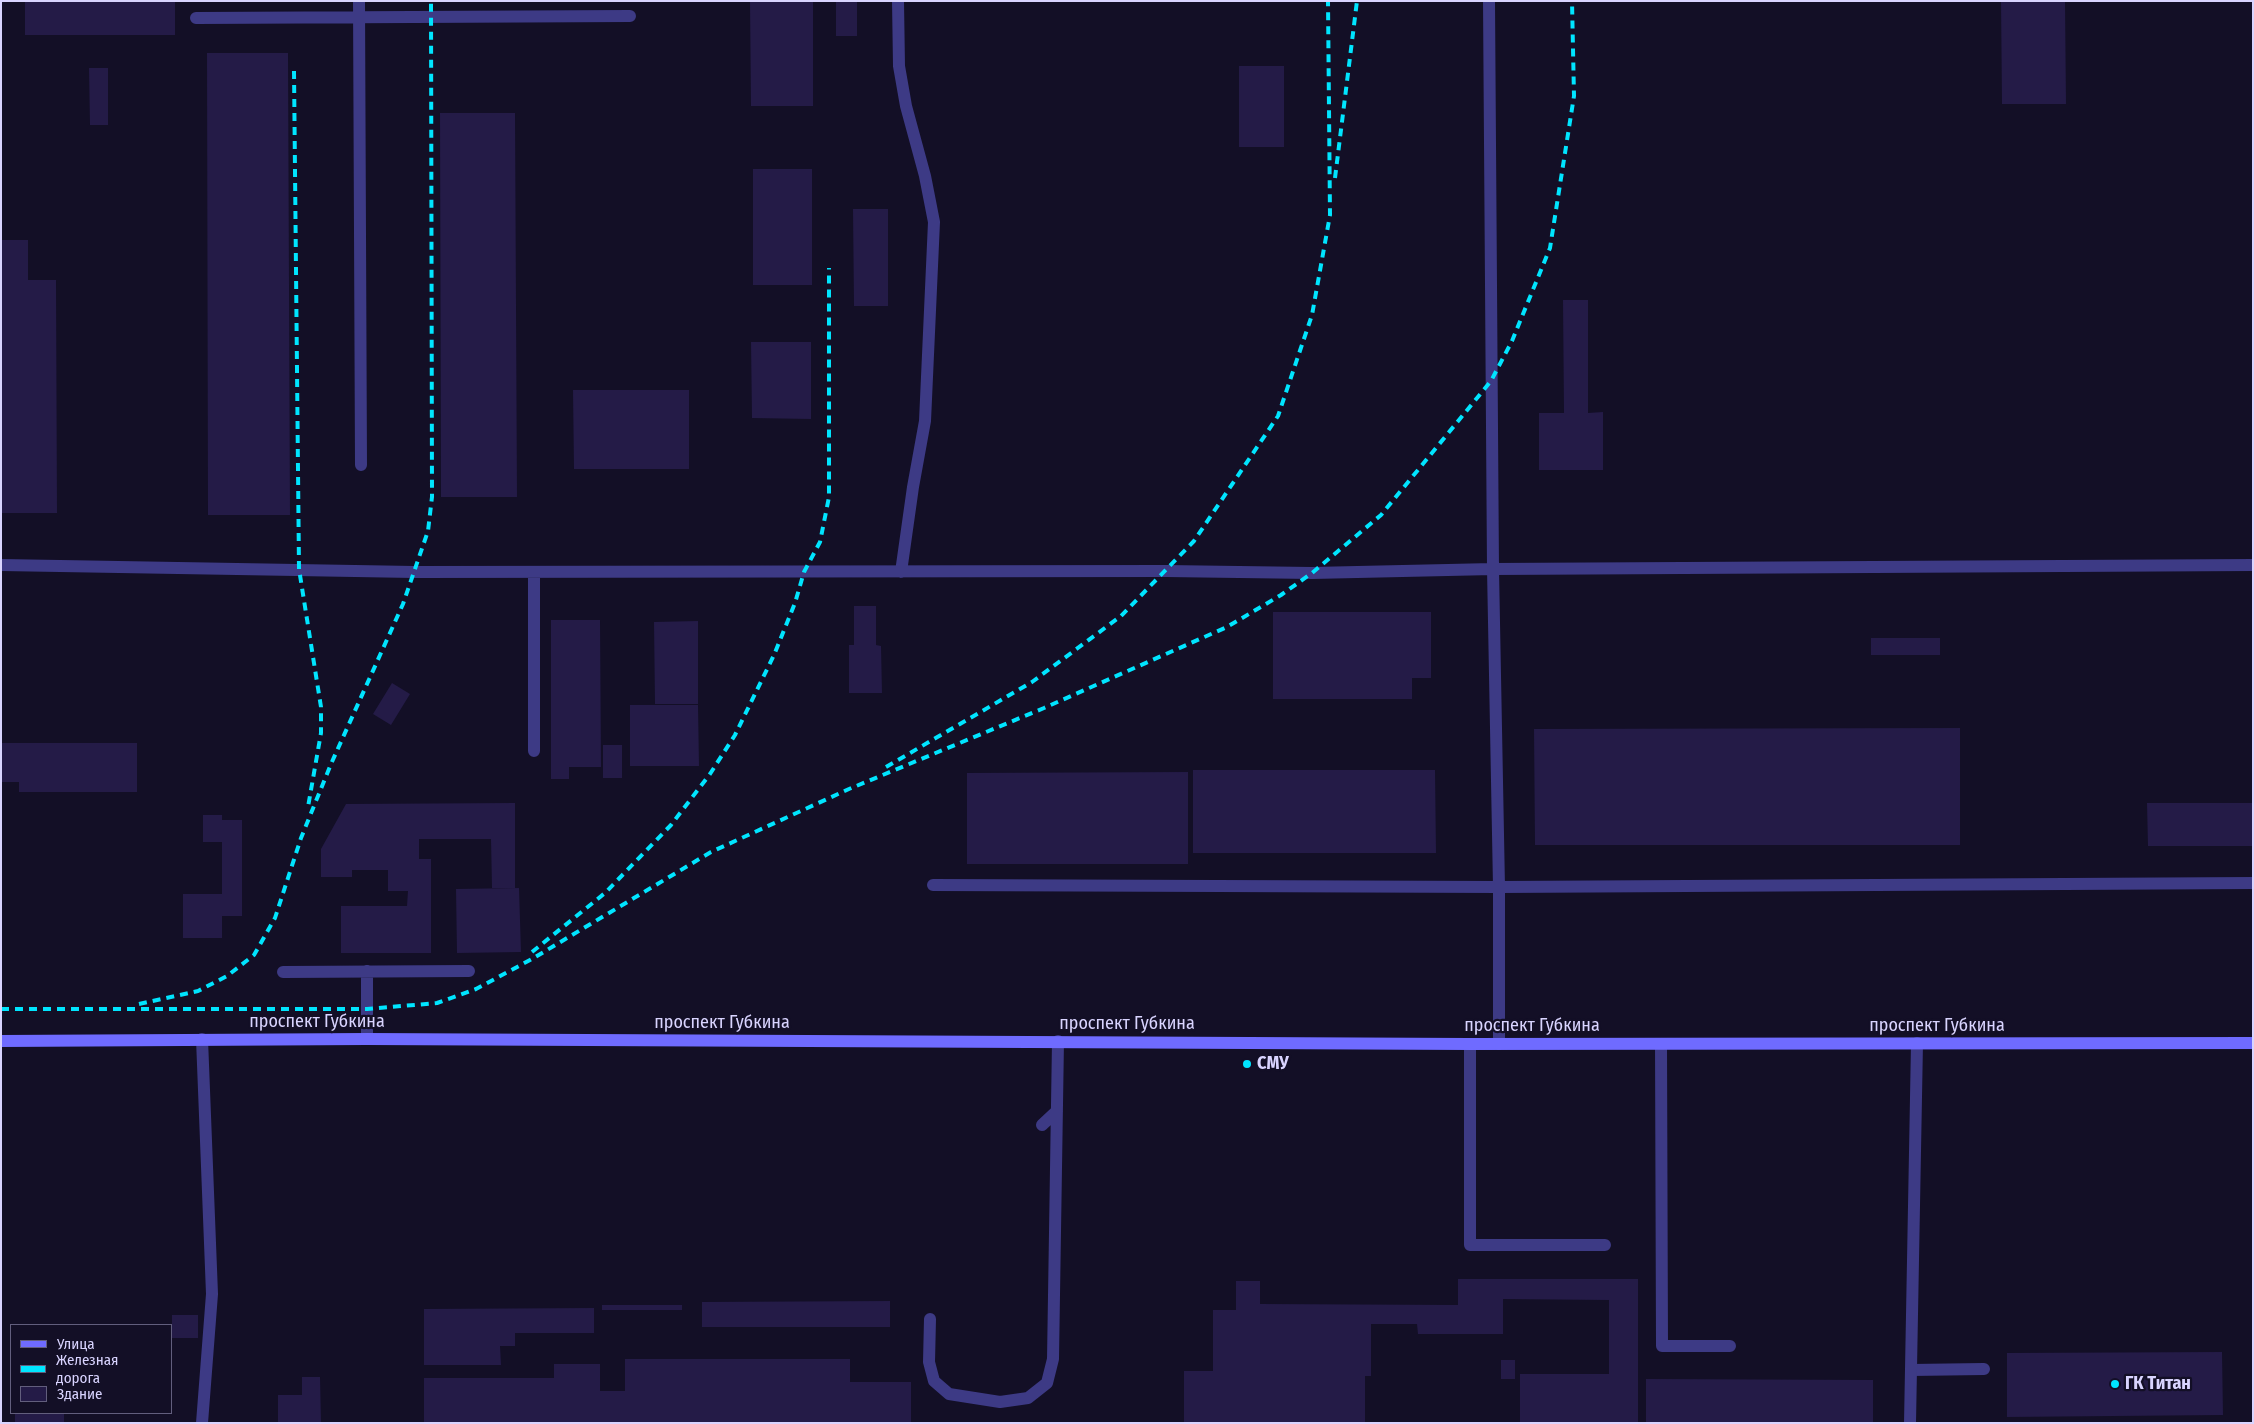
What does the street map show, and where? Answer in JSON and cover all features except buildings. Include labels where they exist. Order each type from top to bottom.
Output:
[{"type":"main road","name":"проспект Губкина","points":[[1,1041],[367,1039],[1470,1044],[2253,1043]]},
{"type":"street","points":[[358,1],[361,465]]},
{"type":"street","points":[[898,1],[899,66],[906,106],[925,176],[934,222],[925,421],[901,572]]},
{"type":"street","points":[[1489,1],[1492,569],[1499,887],[1499,1044]]},
{"type":"street","points":[[196,18],[630,16]]},
{"type":"street","points":[[1,565],[414,572],[1312,573],[1492,569],[2253,565]]},
{"type":"street","points":[[534,572],[534,751]]},
{"type":"street","points":[[933,885],[1499,887],[2253,883]]},
{"type":"street","points":[[283,972],[469,971]]},
{"type":"street","points":[[367,972],[367,1039]]},
{"type":"street","points":[[202,1039],[212,1294],[202,1423]]},
{"type":"street","points":[[930,1319],[929,1362],[934,1381],[949,1394],[1000,1402],[1028,1398],[1047,1383],[1053,1359],[1058,1041]]},
{"type":"street","points":[[1470,1044],[1470,1245],[1605,1246]]},
{"type":"street","points":[[1661,1044],[1662,1346],[1730,1346]]},
{"type":"street","points":[[1910,1423],[1917,1044]]},
{"type":"street","points":[[1042,1125],[1057,1111]]},
{"type":"street","points":[[1911,1370],[1984,1369]]},
{"type":"railway","points":[[139,1004],[198,991],[227,976],[254,955],[275,918],[301,838],[331,764],[403,604],[428,531],[432,497],[431,1]]},
{"type":"railway","points":[[886,767],[1032,682],[1121,616],[1194,541],[1278,416],[1312,315],[1330,215],[1328,1]]},
{"type":"railway","points":[[1335,178],[1357,1]]},
{"type":"railway","points":[[1,1009],[367,1009],[437,1003],[476,989],[532,959],[711,852],[849,789],[1044,708],[1227,627],[1281,595],[1312,573],[1381,515],[1491,381],[1512,341],[1550,248],[1574,96],[1572,1]]},
{"type":"railway","points":[[294,71],[299,569],[321,707],[321,733],[308,807]]},
{"type":"railway","points":[[532,952],[605,893],[671,825],[710,774],[735,735],[774,655],[795,603],[804,572],[820,542],[829,497],[829,268]]},
{"type":"place","name":"СМУ","points":[[1247,1064]]},
{"type":"place","name":"ГК Титан","points":[[2115,1384]]}]
